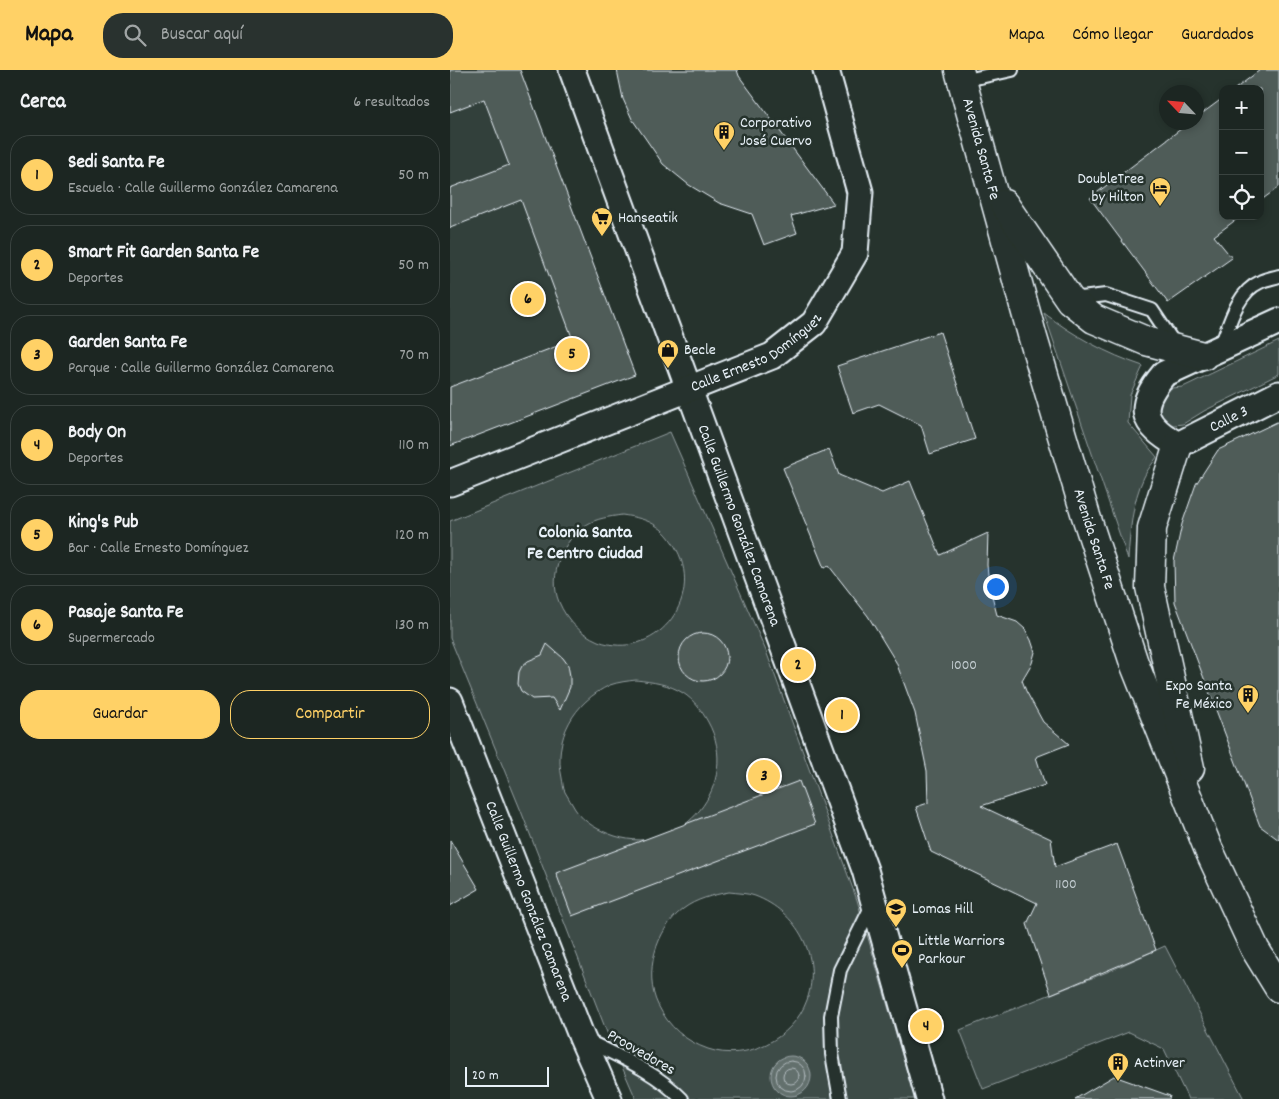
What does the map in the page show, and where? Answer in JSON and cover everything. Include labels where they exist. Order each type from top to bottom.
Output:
[{"type":"street","name":"Calle Guillermo González Camarena","points":[[572,70],[865,870],[929,1099]]},
{"type":"street","name":"Calle Ernesto Domínguez","points":[[450,483],[772,356],[814,324],[854,253],[860,192],[826,70]]},
{"type":"street","name":"Avenida Santa Fe","points":[[960,75],[1033,338],[1086,516],[1131,654],[1208,848],[1255,949],[1279,988]]},
{"type":"street","points":[[991,187],[1070,300],[1094,319],[1146,341],[1201,352]]},
{"type":"street","points":[[1208,848],[1150,587],[1152,528],[1178,445],[1164,437],[1150,424],[1146,414],[1147,401],[1152,388],[1164,374],[1201,352],[1279,321]]},
{"type":"street","name":"Calle 3","points":[[1178,445],[1279,394]]},
{"type":"street","name":"Calle Guillermo González Camarena","points":[[450,701],[582,1038],[610,1099]]},
{"type":"lane","points":[[960,75],[1012,70]]},
{"type":"lane","points":[[1201,352],[1234,312],[1244,294],[1258,282],[1279,276]]},
{"type":"lane","points":[[840,1099],[832,1054],[832,1016],[840,970],[874,902]]},
{"type":"lane","name":"Proovedores","points":[[582,1038],[644,1070],[670,1086],[682,1099]]},
{"type":"shaded area","points":[[450,70],[520,70],[635,375],[450,446]]},
{"type":"shaded area","points":[[1044,313],[1091,344],[1143,366],[1130,395],[1128,423],[1157,457],[1145,474],[1134,507],[1128,559]]},
{"type":"shaded area","points":[[1279,341],[1279,374],[1204,411],[1183,424],[1166,426],[1153,404],[1160,389],[1183,387]]},
{"type":"shaded area","points":[[670,432],[766,651],[857,900],[915,1099],[636,1099],[606,1030],[521,811],[450,638],[450,521]],"holes":[[[622,515],[650,522],[666,534],[677,550],[684,569],[684,589],[679,607],[669,623],[655,635],[638,643],[619,645],[598,641],[575,626],[559,602],[555,581],[559,559],[577,532],[594,521]],[[636,680],[666,685],[678,690],[687,696],[706,718],[717,745],[717,769],[711,791],[700,810],[683,826],[663,836],[640,840],[615,836],[598,829],[579,814],[564,790],[560,763],[561,749],[569,723],[586,701],[597,692],[620,682]],[[729,892],[755,896],[770,903],[794,924],[808,952],[811,967],[811,984],[807,1000],[791,1026],[780,1036],[766,1044],[738,1052],[708,1049],[692,1042],[678,1032],[667,1020],[658,1005],[654,993],[652,966],[659,940],[666,928],[683,909],[705,898]]]},
{"type":"shaded area","points":[[1165,946],[1244,1099],[1188,1099],[1164,1049],[1129,1032],[983,1089],[960,1030],[1107,972]]},
{"type":"water","points":[[791,1056],[805,1062],[811,1076],[805,1090],[791,1096],[777,1090],[771,1076],[777,1062]]},
{"type":"building","points":[[450,70],[520,70],[635,375],[450,446],[450,387],[573,340],[521,200],[450,228],[450,188],[509,165],[484,99],[450,112]]},
{"type":"building","name":"Corporativo José Cuervo","points":[[617,70],[737,70],[739,76],[834,204],[791,216],[797,233],[764,245],[752,214],[719,203],[689,185],[663,164],[632,119],[623,99]]},
{"type":"building","points":[[1260,70],[1279,70],[1279,187],[1264,198],[1264,85],[1240,85]]},
{"type":"building","name":"DoubleTree by Hilton","points":[[1219,101],[1219,220],[1236,220],[1214,236],[1232,258],[1168,303],[1090,198],[1179,130],[1204,130],[1204,112]]},
{"type":"building","points":[[940,332],[975,439],[930,454],[921,425],[879,404],[853,413],[837,366]]},
{"type":"building","name":"Expo Santa Fe México","points":[[1279,421],[1279,840],[1260,826],[1175,602],[1174,561],[1182,524],[1196,484],[1218,450]]},
{"type":"building","points":[[829,449],[839,475],[882,493],[910,481],[940,555],[988,533],[987,565],[989,584],[997,615],[1017,622],[1025,629],[1035,652],[1032,663],[1022,680],[1026,691],[1043,722],[1069,744],[1036,757],[1045,785],[981,806],[1051,839],[1055,867],[1117,844],[1156,950],[1051,994],[1027,924],[1037,903],[931,852],[916,807],[928,803],[927,771],[915,713],[896,662],[868,616],[829,566],[824,568],[783,468]]},
{"type":"building","points":[[703,633],[712,635],[720,640],[725,648],[727,657],[725,666],[720,674],[712,679],[703,681],[694,679],[686,674],[681,666],[679,657],[681,648],[686,640],[694,635]]},
{"type":"building","points":[[547,644],[568,665],[570,687],[560,710],[552,698],[532,699],[521,691],[518,684],[519,672],[522,666],[542,655]]},
{"type":"building","points":[[799,781],[815,824],[572,916],[556,873]]},
{"type":"building","points":[[450,840],[479,889],[450,906]]},
{"type":"building","name":"Actinver","points":[[1114,1076],[1170,1096],[1169,1099],[1075,1099]]},
{"type":"place","name":"Corporativo José Cuervo","points":[[724,151]]},
{"type":"place","name":"DoubleTree by Hilton","points":[[1160,207]]},
{"type":"place","name":"Hanseatik","points":[[602,237]]},
{"type":"place","name":"Pasaje Santa Fe","points":[[528,299]]},
{"type":"place","name":"King's Pub","points":[[572,354]]},
{"type":"place","name":"Becle","points":[[668,369]]},
{"type":"place","name":"Smart Fit Garden Santa Fe","points":[[798,665]]},
{"type":"place","name":"Expo Santa Fe México","points":[[1248,714]]},
{"type":"place","name":"Sedi Santa Fe","points":[[842,715]]},
{"type":"place","name":"Garden Santa Fe","points":[[764,776]]},
{"type":"place","name":"Lomas Hill","points":[[896,928]]},
{"type":"place","name":"Little Warriors Parkour","points":[[902,969]]},
{"type":"place","name":"Body On","points":[[926,1026]]},
{"type":"place","name":"Actinver","points":[[1118,1082]]},
{"type":"district","name":"Colonia Santa Fe Centro Ciudad","points":[[585,543]]}]
